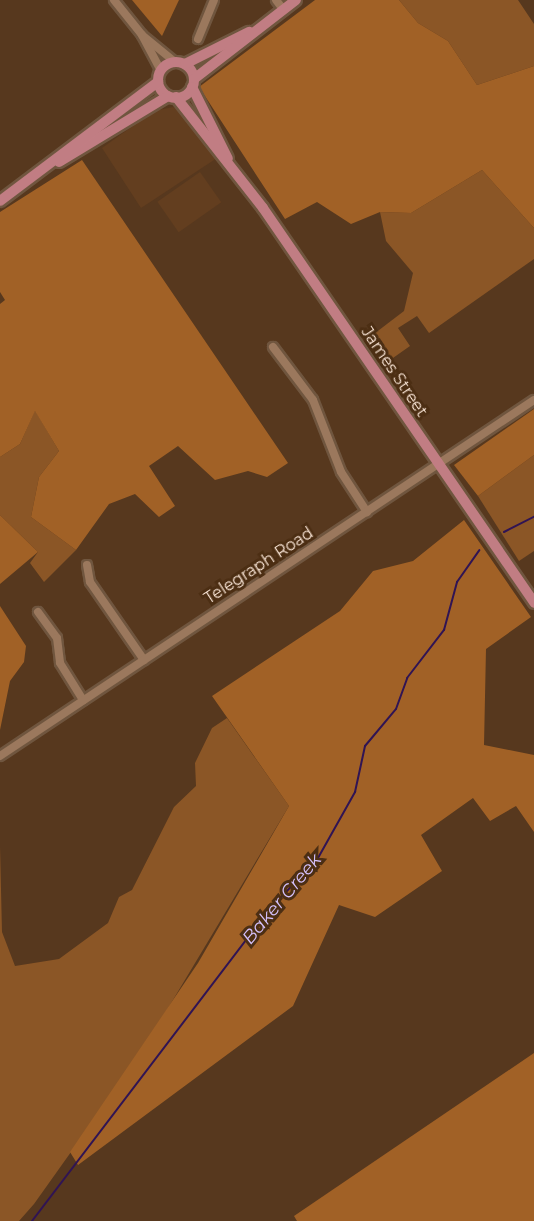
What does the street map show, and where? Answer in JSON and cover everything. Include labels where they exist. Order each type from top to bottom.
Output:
[{"type":"main road","points":[[0,201],[58,162],[193,83],[279,5],[296,0]]},
{"type":"main road","points":[[58,162],[158,82],[161,70],[254,29]]},
{"type":"main road","name":"James Street","points":[[180,63],[193,83],[228,159]]},
{"type":"main road","name":"James Street","points":[[158,82],[228,159],[534,603]]},
{"type":"street","points":[[114,0],[142,35],[161,70]]},
{"type":"street","points":[[198,39],[214,0]]},
{"type":"street","points":[[142,35],[180,63]]},
{"type":"street","points":[[273,347],[313,400],[341,472],[367,512]]},
{"type":"street","name":"Telegraph Road","points":[[0,756],[534,400]]},
{"type":"street","points":[[87,565],[90,582],[144,660]]},
{"type":"street","points":[[38,612],[57,639],[60,663],[83,700]]},
{"type":"shaded area","points":[[132,0],[179,0],[162,36]]},
{"type":"shaded area","points":[[315,0],[399,0],[418,23],[448,41],[477,85],[534,66],[534,228],[482,170],[411,213],[380,212],[351,224],[317,202],[285,219],[199,87]]},
{"type":"shaded area","points":[[399,0],[518,0],[534,24],[534,66],[477,85],[448,41],[418,23]]},
{"type":"shaded area","points":[[173,107],[185,113],[217,158],[141,208],[102,148],[154,111]]},
{"type":"shaded area","points":[[82,160],[288,463],[267,477],[248,471],[215,480],[178,446],[149,466],[175,506],[159,517],[135,494],[109,504],[76,550],[31,517],[39,477],[59,451],[35,411],[20,444],[0,457],[0,304],[5,300],[0,292],[0,212]]},
{"type":"shaded area","points":[[482,170],[534,228],[534,259],[429,333],[417,316],[398,328],[410,346],[383,365],[366,340],[404,311],[413,273],[386,241],[380,212],[411,213]]},
{"type":"shaded area","points":[[200,172],[221,202],[179,232],[157,202]]},
{"type":"shaded area","points":[[534,409],[534,455],[478,496],[454,465]]},
{"type":"shaded area","points":[[35,410],[59,451],[39,477],[31,517],[76,550],[44,582],[30,563],[38,552],[0,515],[0,457],[20,444]]},
{"type":"shaded area","points":[[534,455],[534,551],[519,561],[478,496]]},
{"type":"shaded area","points":[[0,515],[38,552],[0,584]]},
{"type":"shaded area","points":[[464,520],[531,617],[486,649],[484,745],[534,755],[534,832],[516,806],[490,821],[473,798],[421,835],[442,871],[375,917],[339,905],[293,1006],[78,1165],[70,1152],[198,963],[289,806],[212,696],[340,611],[373,571],[413,561]]},
{"type":"shaded area","points":[[0,606],[26,646],[24,662],[10,681],[0,730]]},
{"type":"shaded area","points":[[227,718],[289,806],[140,1055],[34,1204],[19,1221],[0,1221],[0,846],[2,932],[15,966],[59,959],[108,923],[119,897],[132,890],[174,807],[196,786],[195,763],[212,728]]},
{"type":"shaded area","points":[[534,1053],[534,1221],[297,1221],[294,1216]]},
{"type":"waterway","name":"Baker Creek","points":[[504,532],[534,517]]},
{"type":"waterway","name":"Baker Creek","points":[[32,1221],[269,910],[318,858],[355,792],[365,746],[396,709],[407,678],[444,630],[457,582],[479,550]]}]
